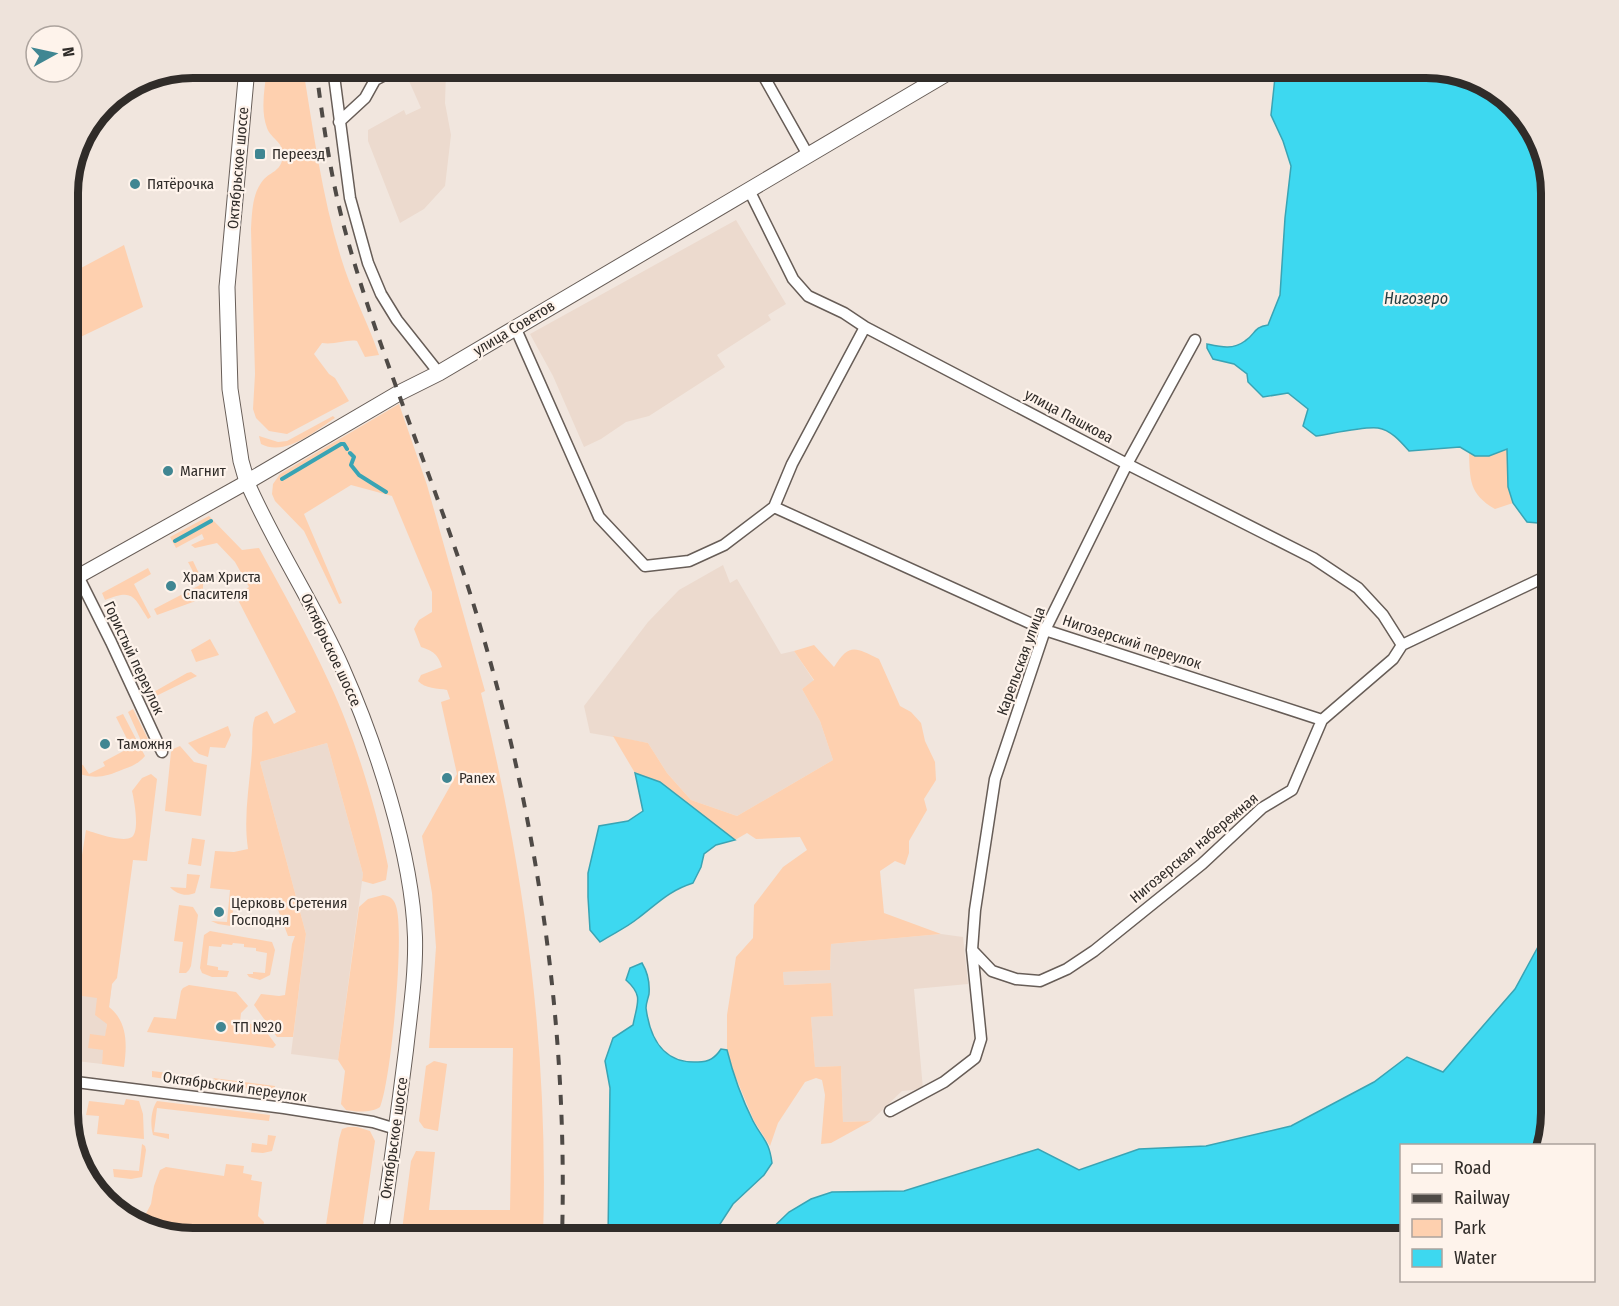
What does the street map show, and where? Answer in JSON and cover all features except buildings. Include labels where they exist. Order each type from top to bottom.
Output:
[{"type":"main road","name":"Октябрьское шоссе","points":[[246,78],[227,287],[230,389],[241,461],[247,482]]},
{"type":"main road","name":"улица Советов","points":[[247,482],[399,393],[439,373],[939,78]]},
{"type":"street","points":[[334,78],[350,198],[368,263],[381,294],[397,320],[439,373]]},
{"type":"street","points":[[339,122],[365,98],[375,80],[379,78]]},
{"type":"street","points":[[765,78],[808,155]]},
{"type":"street","name":"улица Пашкова","points":[[749,190],[793,279],[808,296],[1127,464],[1313,558],[1358,588],[1383,615],[1402,645]]},
{"type":"street","points":[[515,327],[599,517],[645,566],[688,561],[724,545],[774,507],[792,464],[865,327]]},
{"type":"street","name":"Карельская улица","points":[[890,1111],[944,1082],[975,1058],[981,1039],[972,950],[975,910],[995,778],[1045,630],[1127,464],[1195,340]]},
{"type":"street","name":"улица Советов","points":[[78,576],[247,482]]},
{"type":"street","name":"Октябрьское шоссе","points":[[247,482],[330,641],[352,689],[382,774],[402,848],[412,903],[415,953],[412,1001],[382,1228]]},
{"type":"street","name":"Нигозерский переулок","points":[[774,507],[1045,630],[1322,720]]},
{"type":"street","name":"Нигозерская набережная","points":[[972,950],[992,971],[1016,979],[1040,981],[1067,969],[1094,951],[1202,864],[1262,808],[1292,790],[1322,720],[1393,659],[1402,645],[1541,579]]},
{"type":"street","name":"Гористый переулок","points":[[78,587],[111,642],[162,752]]},
{"type":"street","name":"Октябрьский переулок","points":[[78,1082],[284,1107],[373,1122],[396,1129]]},
{"type":"shaded area","points":[[408,78],[446,78],[445,103],[451,135],[445,186],[424,209],[400,223],[368,141],[368,130],[404,110],[406,115],[421,108]]},
{"type":"shaded area","points":[[736,220],[786,304],[768,315],[771,320],[717,355],[725,367],[649,416],[626,422],[601,439],[584,447],[553,376],[530,334]]},
{"type":"shaded area","points":[[723,565],[730,583],[737,579],[781,654],[794,651],[814,681],[802,689],[820,721],[833,760],[737,816],[691,800],[667,773],[648,743],[590,733],[584,706],[648,622],[679,590]]},
{"type":"shaded area","points":[[327,743],[363,874],[338,1060],[291,1054],[306,934],[260,762]]},
{"type":"shaded area","points":[[941,934],[963,937],[968,984],[914,989],[923,1089],[902,1091],[871,1121],[843,1122],[841,1066],[815,1067],[811,1017],[833,1016],[830,983],[784,985],[783,972],[830,970],[831,944]]},
{"type":"shaded area","points":[[78,979],[112,983],[102,1064],[78,1061]]},
{"type":"green space","points":[[266,78],[305,78],[320,170],[337,245],[379,355],[365,357],[357,341],[322,343],[314,354],[329,374],[335,378],[349,401],[287,434],[269,431],[256,418],[253,409],[255,374],[252,211],[258,188],[264,179],[280,166],[283,156],[281,147],[267,128],[264,98]]},
{"type":"green space","points":[[124,245],[143,307],[78,338],[78,270]]},
{"type":"green space","points":[[399,404],[427,485],[485,691],[481,693],[497,760],[522,895],[538,1031],[544,1169],[543,1228],[402,1228],[411,1161],[416,1151],[435,1152],[429,1210],[510,1210],[513,1048],[429,1048],[436,947],[432,893],[422,836],[457,774],[441,702],[450,699],[447,690],[428,687],[418,681],[421,675],[442,667],[434,654],[421,647],[414,629],[419,620],[432,612],[432,592],[392,496],[351,485],[304,514],[342,603],[339,604],[304,531],[275,501],[272,494],[273,484],[280,474]]},
{"type":"green space","points":[[333,416],[335,418],[290,445],[270,447],[261,444],[259,436],[278,442],[287,441]]},
{"type":"green space","points":[[1507,449],[1508,487],[1513,503],[1495,509],[1480,498],[1476,492],[1471,478],[1469,452],[1475,456]]},
{"type":"green space","points":[[209,516],[242,550],[259,548],[313,648],[339,703],[356,749],[371,796],[388,866],[386,880],[373,884],[362,881],[363,874],[327,743],[260,762],[306,934],[293,1037],[277,1037],[254,1005],[261,994],[285,995],[295,936],[288,936],[277,907],[268,902],[235,897],[231,926],[211,921],[227,922],[230,890],[210,888],[215,851],[234,852],[248,849],[247,812],[255,717],[267,711],[274,724],[296,712],[236,596],[249,587],[235,562],[217,543],[195,548],[191,545],[204,539],[202,534],[176,548],[170,537]]},
{"type":"green space","points":[[193,561],[203,582],[203,596],[157,615],[154,609],[200,585],[188,562]]},
{"type":"green space","points":[[148,568],[151,574],[134,584],[151,617],[148,619],[131,596],[121,595],[105,600],[102,593]]},
{"type":"green space","points":[[210,639],[219,655],[196,662],[191,650]]},
{"type":"green space","points":[[814,645],[834,667],[844,654],[853,650],[879,659],[900,706],[911,712],[921,723],[925,741],[935,762],[936,780],[924,799],[927,810],[909,841],[909,853],[905,865],[895,861],[880,871],[884,913],[941,934],[831,944],[830,970],[783,972],[784,985],[831,983],[833,1016],[811,1017],[815,1067],[841,1066],[843,1122],[871,1121],[831,1143],[821,1144],[825,1095],[822,1080],[816,1078],[805,1082],[778,1123],[770,1146],[754,1121],[731,1066],[727,1050],[727,1015],[736,957],[753,938],[754,905],[783,867],[807,850],[800,837],[756,839],[747,833],[735,840],[660,782],[635,773],[613,736],[648,743],[667,773],[691,800],[737,816],[833,760],[820,721],[802,689],[814,680],[794,651]]},
{"type":"green space","points":[[191,672],[197,676],[154,697],[152,693]]},
{"type":"green space","points":[[133,709],[148,739],[148,749],[143,745],[128,712]]},
{"type":"green space","points":[[123,714],[145,756],[130,767],[103,776],[78,773],[78,763],[83,765],[89,774],[105,766],[103,762],[131,747],[116,717]]},
{"type":"green space","points":[[228,726],[231,735],[225,748],[210,747],[208,757],[199,754],[188,743]]},
{"type":"green space","points":[[180,746],[194,762],[207,765],[201,816],[165,811],[171,752]]},
{"type":"green space","points":[[151,774],[157,779],[147,861],[133,860],[117,978],[112,984],[109,1007],[120,1020],[125,1034],[124,1067],[102,1064],[103,1050],[88,1048],[90,1034],[105,1036],[107,1024],[95,1015],[97,998],[78,995],[78,880],[86,830],[122,839],[128,839],[134,834],[136,822],[132,791],[142,778]]},
{"type":"green space","points":[[192,838],[205,840],[201,866],[188,864]]},
{"type":"green space","points":[[187,874],[200,875],[195,893],[181,894],[170,887],[186,888]]},
{"type":"green space","points":[[383,895],[390,897],[396,906],[399,945],[396,1006],[388,1068],[380,1107],[368,1111],[350,1111],[341,1104],[345,1071],[338,1060],[359,907],[368,899]]},
{"type":"green space","points":[[179,905],[193,907],[198,915],[191,966],[186,973],[179,973],[183,942],[174,941]]},
{"type":"green space","points":[[210,931],[272,942],[275,950],[270,975],[260,980],[249,977],[247,974],[253,974],[253,972],[265,973],[267,953],[256,951],[256,948],[244,947],[244,944],[233,943],[232,945],[222,944],[221,947],[209,946],[207,965],[218,967],[218,970],[229,971],[227,977],[212,977],[202,973],[200,968],[204,935]]},
{"type":"green space","points":[[189,985],[236,992],[248,1006],[241,1013],[240,1022],[262,1026],[276,1045],[273,1048],[147,1032],[154,1017],[176,1019],[181,991]]},
{"type":"green space","points":[[434,1061],[447,1064],[438,1131],[424,1128],[419,1121],[426,1066]]},
{"type":"green space","points":[[152,1071],[202,1077],[193,1083],[152,1077]]},
{"type":"green space","points":[[213,1078],[275,1086],[275,1092],[221,1085]]},
{"type":"green space","points":[[126,1099],[139,1101],[143,1114],[144,1139],[97,1134],[99,1116],[86,1115],[89,1101],[124,1105]]},
{"type":"green space","points":[[157,1101],[270,1115],[269,1121],[157,1108],[154,1132],[169,1134],[169,1139],[153,1135],[152,1117]]},
{"type":"green space","points":[[357,1127],[370,1131],[375,1141],[362,1228],[326,1228],[342,1129]]},
{"type":"green space","points":[[268,1135],[276,1136],[272,1151],[251,1152],[252,1143],[267,1145]]},
{"type":"green space","points":[[142,1144],[146,1150],[142,1177],[131,1179],[114,1177],[113,1169],[139,1171]]},
{"type":"green space","points":[[226,1164],[244,1166],[243,1173],[252,1175],[251,1180],[262,1182],[258,1216],[264,1222],[263,1228],[178,1227],[144,1217],[151,1204],[160,1170],[166,1167],[224,1176]]},
{"type":"water","name":"Нигозеро","points":[[1275,78],[1434,78],[1463,84],[1484,93],[1507,112],[1526,136],[1535,156],[1541,185],[1541,522],[1527,522],[1513,503],[1508,487],[1507,449],[1489,456],[1475,456],[1460,447],[1409,451],[1391,434],[1378,428],[1356,429],[1316,436],[1303,426],[1308,409],[1288,393],[1263,397],[1248,382],[1247,374],[1234,364],[1213,359],[1207,344],[1231,347],[1245,341],[1257,329],[1268,325],[1280,295],[1291,166],[1271,115]]},
{"type":"water","points":[[635,773],[660,782],[735,840],[716,845],[704,854],[701,867],[693,883],[670,894],[633,922],[600,942],[590,930],[588,873],[599,826],[628,821],[643,811]]},
{"type":"water","points":[[1541,941],[1541,1113],[1537,1144],[1400,1144],[1400,1228],[772,1228],[789,1212],[811,1199],[832,1192],[904,1191],[1038,1149],[1079,1170],[1139,1149],[1206,1146],[1291,1126],[1374,1082],[1407,1057],[1443,1072],[1515,989]]},
{"type":"water","points":[[642,963],[647,974],[648,1019],[655,1039],[668,1054],[686,1062],[698,1062],[709,1060],[721,1049],[727,1050],[745,1104],[771,1155],[772,1163],[764,1175],[733,1204],[717,1228],[608,1228],[610,1088],[605,1061],[613,1038],[633,1025],[638,1000],[632,986],[626,980],[630,968]]},
{"type":"waterway","points":[[282,479],[341,444],[344,444],[347,449]]},
{"type":"waterway","points":[[350,453],[354,457],[351,465],[359,475],[386,492]]},
{"type":"waterway","points":[[175,541],[211,521]]},
{"type":"railway","points":[[317,78],[332,172],[346,234],[377,334],[466,579],[501,704],[519,779],[546,930],[554,1007],[563,1161],[562,1228]]},
{"type":"place","name":"Переезд","points":[[260,154]]},
{"type":"place","name":"Пятёрочка","points":[[135,184]]},
{"type":"place","name":"Магнит","points":[[168,471]]},
{"type":"place","name":"Храм Христа Спасителя","points":[[171,586]]},
{"type":"place","name":"Таможня","points":[[105,744]]},
{"type":"place","name":"Panex","points":[[447,778]]},
{"type":"place","name":"Церковь Сретения Господня","points":[[219,912]]},
{"type":"place","name":"ТП №20","points":[[221,1027]]}]
